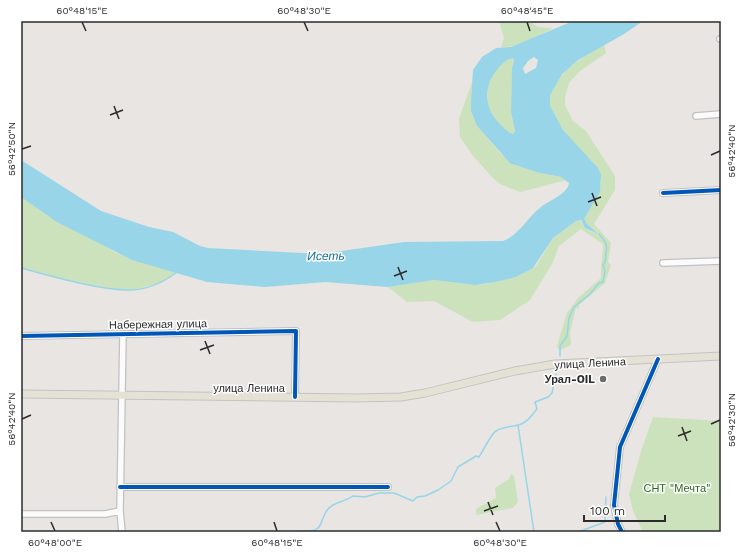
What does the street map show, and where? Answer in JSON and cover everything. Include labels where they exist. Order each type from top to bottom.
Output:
[{"type":"main road","name":"улица Ленина","points":[[21,394],[122,396],[401,397],[426,393],[514,371],[555,364],[721,356]]},
{"type":"street","points":[[696,116],[721,114]]},
{"type":"street","points":[[663,193],[721,190]]},
{"type":"street","points":[[663,263],[721,261]]},
{"type":"street","name":"Набережная улица","points":[[21,336],[296,331],[295,397]]},
{"type":"street","points":[[122,532],[120,487],[123,334]]},
{"type":"street","points":[[622,532],[618,524],[614,505],[620,447],[658,359]]},
{"type":"street","points":[[120,487],[388,487]]},
{"type":"street","points":[[21,514],[105,514],[120,511]]},
{"type":"green space","points":[[499,21],[529,21],[538,27],[553,28],[520,44],[501,47],[504,38]]},
{"type":"green space","points":[[604,44],[606,53],[580,71],[569,83],[565,97],[565,105],[573,121],[586,131],[615,176],[615,190],[594,224],[611,243],[608,262],[611,265],[605,283],[579,305],[579,309],[576,308],[570,332],[571,345],[559,351],[557,346],[567,313],[578,298],[601,278],[603,244],[581,229],[559,246],[552,264],[530,300],[500,320],[473,322],[434,301],[407,302],[388,287],[434,280],[475,285],[516,277],[536,266],[553,238],[576,221],[580,220],[585,228],[598,234],[598,232],[587,224],[584,219],[600,188],[601,182],[599,171],[594,163],[577,147],[564,131],[556,119],[549,101],[550,92],[561,75],[579,60]]},
{"type":"green space","points":[[509,58],[513,58],[514,60],[512,67],[511,112],[515,131],[513,134],[502,128],[494,119],[489,109],[487,98],[488,86],[492,75],[499,66]]},
{"type":"green space","points":[[472,82],[471,111],[477,126],[501,154],[516,165],[567,180],[520,192],[500,184],[493,178],[473,156],[460,137],[459,119]]},
{"type":"green space","points":[[21,197],[116,253],[176,273],[157,284],[132,290],[107,288],[58,278],[21,268]]},
{"type":"green space","name":"СНТ \"Мечта\"","points":[[653,417],[721,421],[721,532],[643,532],[633,511],[629,494],[642,448]]},
{"type":"green space","points":[[511,474],[514,476],[518,502],[513,508],[476,515],[476,509],[496,498],[495,488],[509,479]]},
{"type":"water","name":"Исеть","points":[[573,21],[643,21],[624,34],[578,60],[562,74],[550,95],[550,106],[563,130],[598,168],[601,175],[600,192],[584,219],[587,224],[599,234],[585,228],[581,220],[576,221],[553,238],[533,268],[516,277],[475,285],[434,280],[388,287],[325,282],[265,287],[207,282],[132,260],[57,222],[21,197],[21,160],[101,211],[149,227],[173,232],[200,246],[208,248],[321,254],[404,242],[503,241],[518,231],[541,207],[562,194],[568,187],[569,183],[561,177],[536,172],[510,163],[477,126],[471,111],[473,70],[482,57],[496,48],[511,47]],"holes":[[[534,57],[538,60],[536,68],[525,74],[523,68],[528,61]],[[513,58],[511,112],[515,131],[513,134],[506,130],[496,120],[487,97],[490,81],[494,73],[504,62]]]},
{"type":"waterway","points":[[560,356],[560,346],[567,336],[569,318],[574,307],[590,294],[599,283],[603,282],[605,271],[603,265],[607,247],[599,234]]},
{"type":"waterway","points":[[21,268],[91,286],[120,290],[144,288],[167,279],[177,272]]},
{"type":"waterway","points":[[296,532],[315,530],[320,526],[329,508],[353,496],[365,497],[379,493],[394,493],[413,501],[417,497],[425,496],[438,490],[451,481],[458,467],[476,456],[479,457],[489,439],[496,431],[524,423],[529,419],[537,409],[535,402],[548,397],[552,393],[556,374]]},
{"type":"waterway","points":[[518,425],[534,532]]},
{"type":"waterway","points":[[578,532],[605,522],[606,497]]},
{"type":"cycle path","points":[[663,193],[721,190]]},
{"type":"cycle path","points":[[21,336],[296,331],[295,397]]},
{"type":"cycle path","points":[[622,532],[618,524],[614,505],[620,447],[658,359]]},
{"type":"cycle path","points":[[120,487],[388,487]]},
{"type":"place","name":"Урал-OIL","points":[[603,379]]}]
